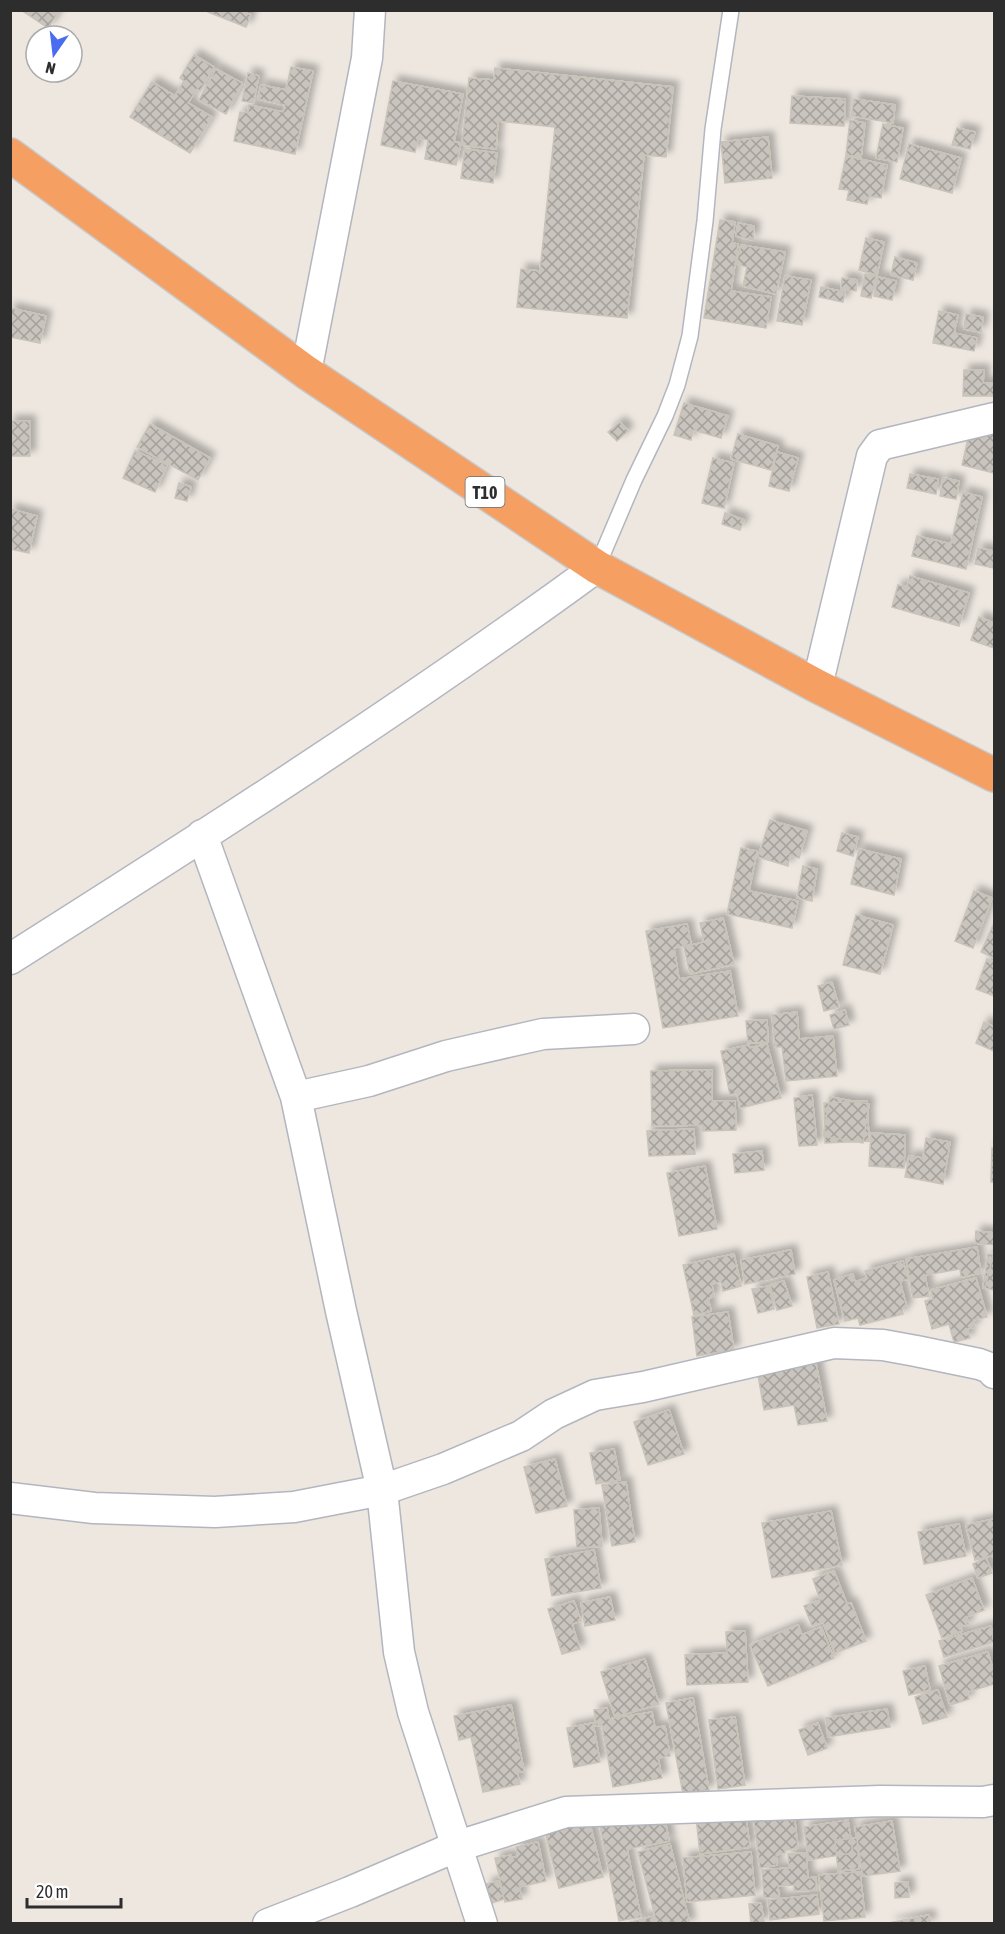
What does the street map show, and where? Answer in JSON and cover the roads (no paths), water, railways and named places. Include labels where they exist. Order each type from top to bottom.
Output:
[{"type":"highway","name":"T10","points":[[10,155],[306,372],[597,567],[817,686],[994,775]]},
{"type":"street","points":[[306,372],[367,58],[370,10]]},
{"type":"street","points":[[817,686],[875,450],[880,445],[994,418]]},
{"type":"street","points":[[10,959],[377,721],[499,638],[597,567]]},
{"type":"street","points":[[202,835],[296,1097],[382,1490],[399,1652],[412,1712],[482,1923]]},
{"type":"street","points":[[296,1097],[369,1081],[446,1056],[543,1034],[634,1029]]},
{"type":"street","points":[[10,1498],[94,1508],[215,1512],[294,1507],[382,1490],[443,1469],[522,1436],[554,1414],[595,1395],[643,1387],[834,1343],[883,1345],[916,1351],[979,1364],[990,1368],[994,1373]]},
{"type":"street","points":[[268,1923],[350,1892],[455,1847],[566,1812],[868,1801],[982,1802],[994,1800]]},
{"type":"lane","points":[[597,567],[634,480],[665,417],[677,385],[690,336],[705,221],[713,129],[731,10]]}]
